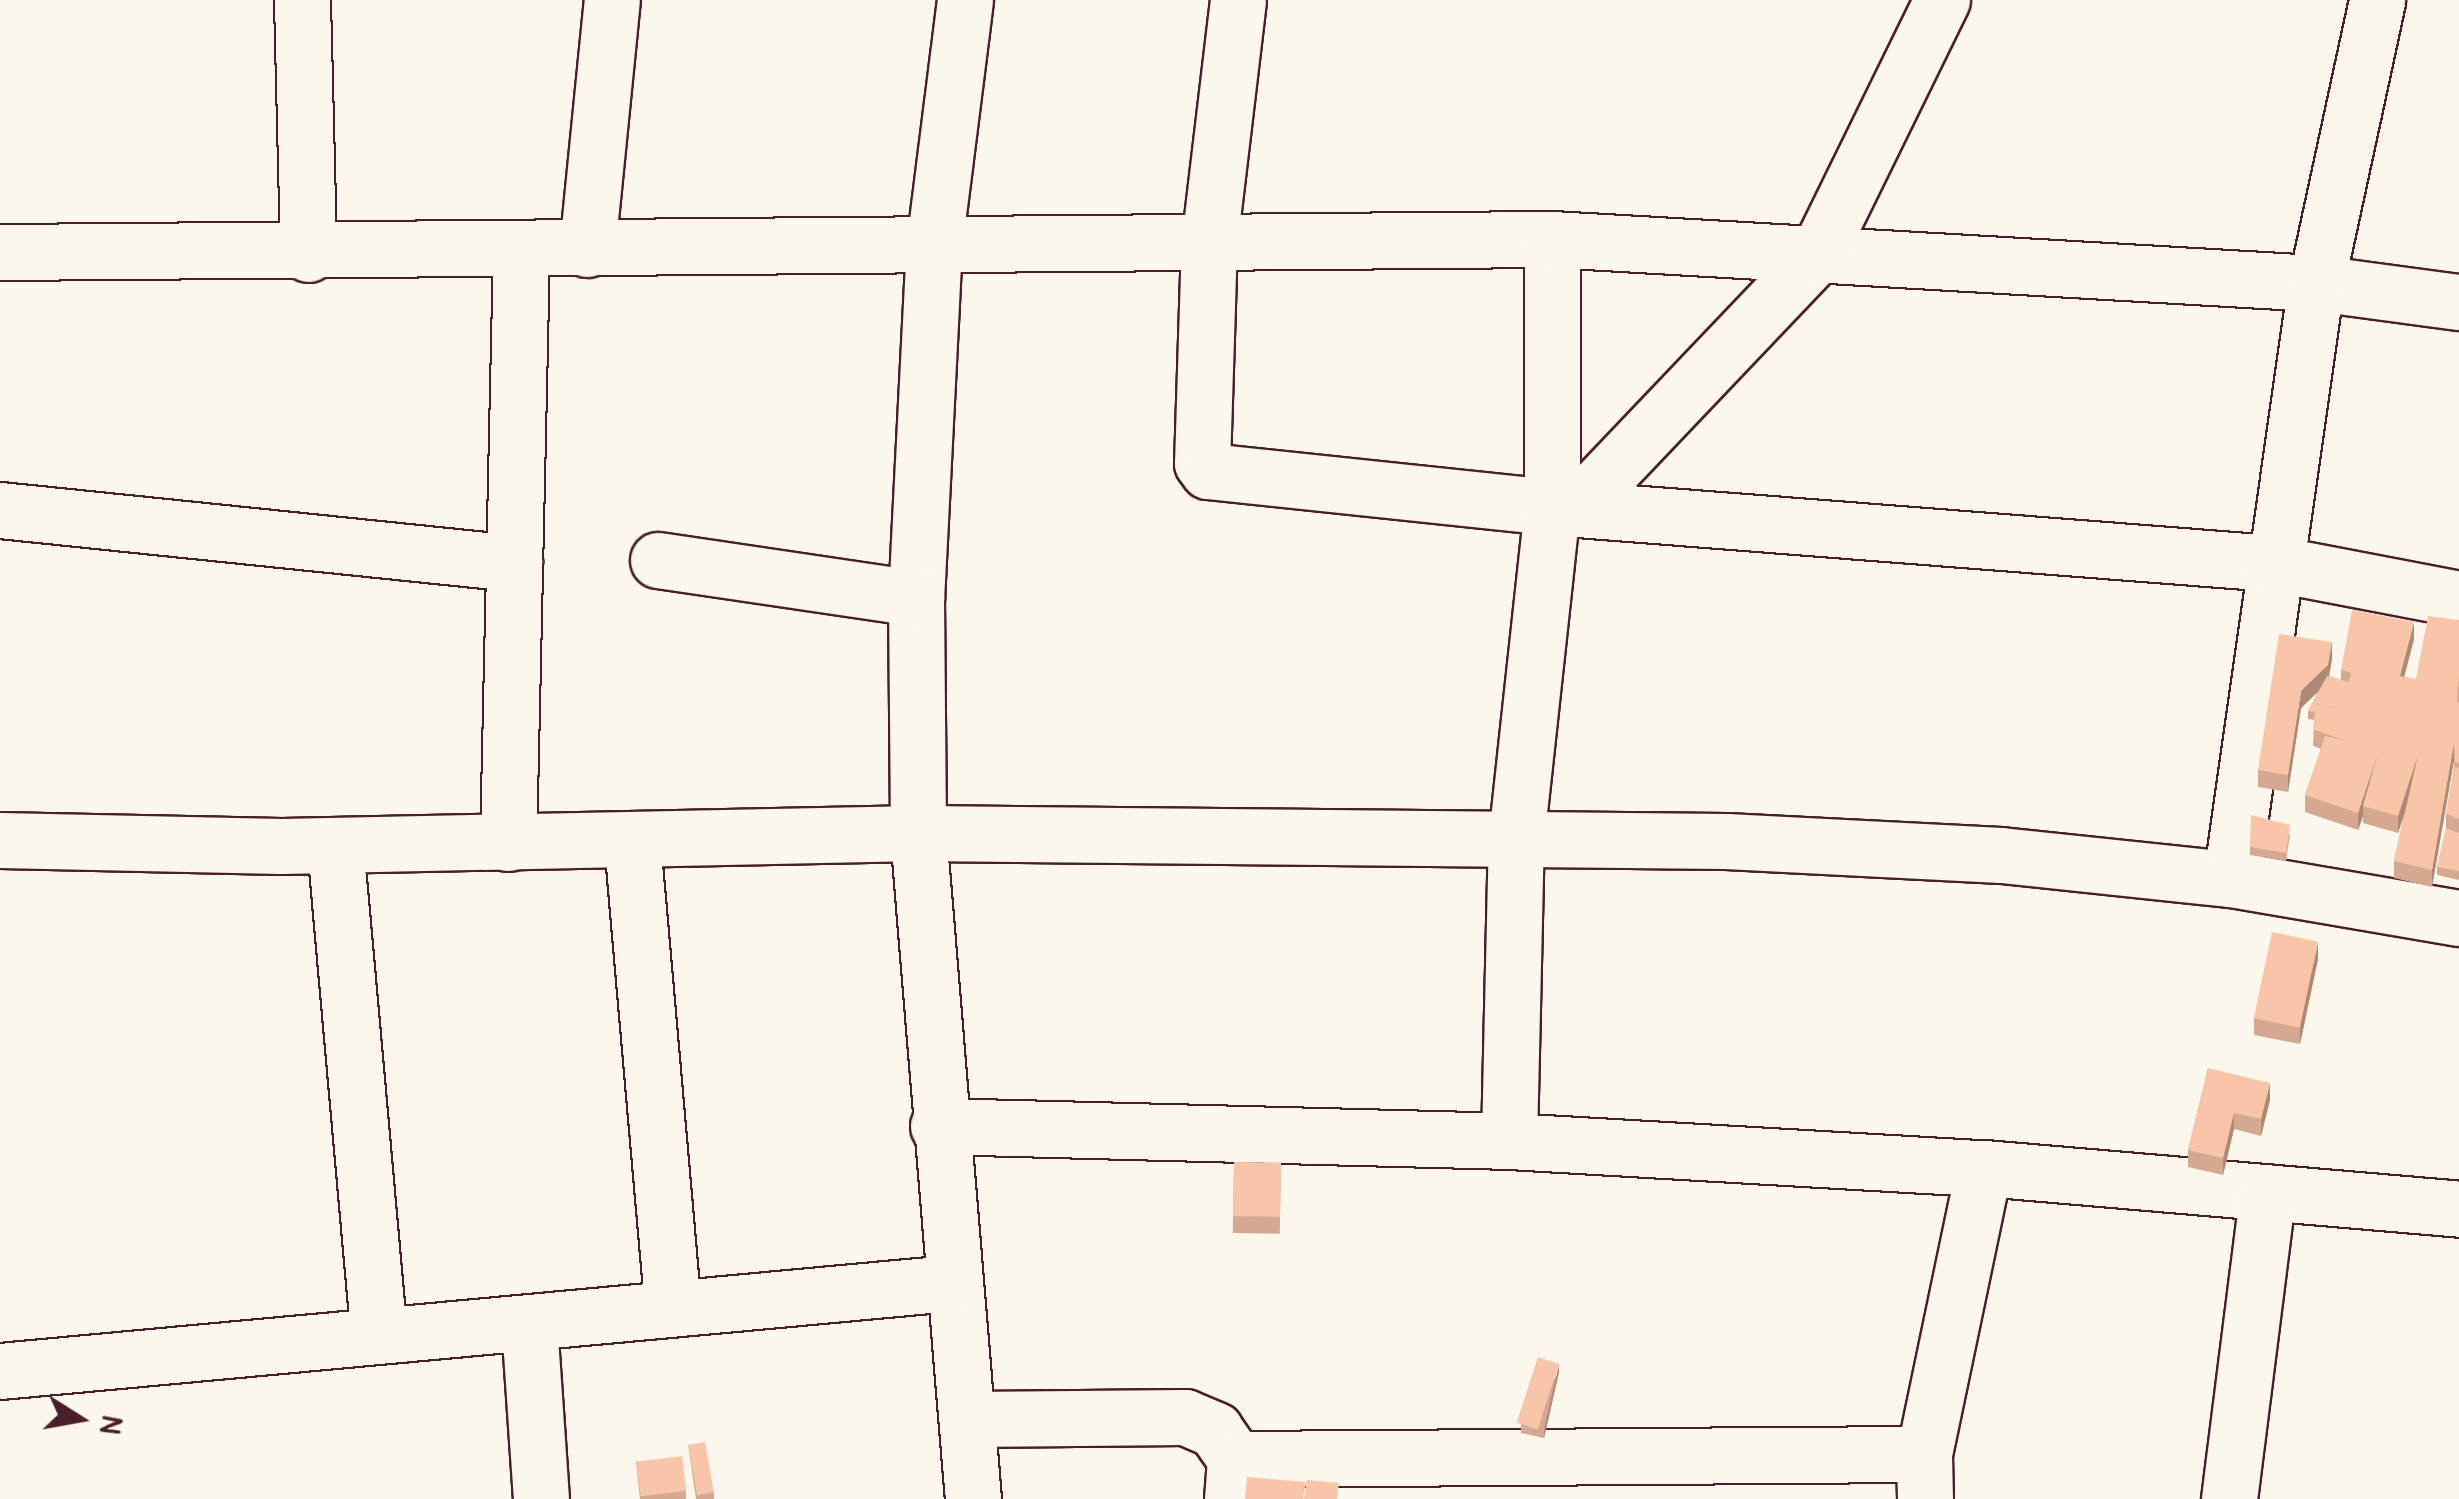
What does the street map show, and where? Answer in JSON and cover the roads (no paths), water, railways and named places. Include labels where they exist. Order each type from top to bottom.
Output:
[{"type":"street","points":[[302,0],[308,254]]},
{"type":"street","points":[[587,249],[612,0]]},
{"type":"street","points":[[965,0],[934,244],[916,598],[918,833],[938,1126],[973,1499]]},
{"type":"street","points":[[1238,0],[1209,242],[1202,463],[1208,471],[1563,508],[2271,562],[2459,599]]},
{"type":"street","points":[[1563,508],[1818,254],[1942,0]]},
{"type":"street","points":[[2230,879],[2271,562],[2316,283],[2378,0]]},
{"type":"street","points":[[0,252],[520,253],[934,244],[1552,239],[2316,283],[2459,302]]},
{"type":"street","points":[[1509,1141],[1516,839],[1563,508],[1552,239]]},
{"type":"street","points":[[508,844],[520,253]]},
{"type":"street","points":[[0,510],[514,564]]},
{"type":"street","points":[[658,560],[916,598]]},
{"type":"street","points":[[0,840],[508,844],[918,833],[1726,841],[2001,855],[2230,879],[2459,918]]},
{"type":"street","points":[[632,842],[673,1306]]},
{"type":"street","points":[[335,845],[379,1334]]},
{"type":"street","points":[[938,1126],[1509,1141],[1984,1168],[2459,1208]]},
{"type":"street","points":[[968,1419],[1185,1417],[1215,1430],[1234,1479],[1924,1477],[1984,1168]]},
{"type":"street","points":[[2229,1499],[2268,1192]]},
{"type":"street","points":[[0,1371],[951,1283]]},
{"type":"street","points":[[529,1323],[542,1499]]}]
